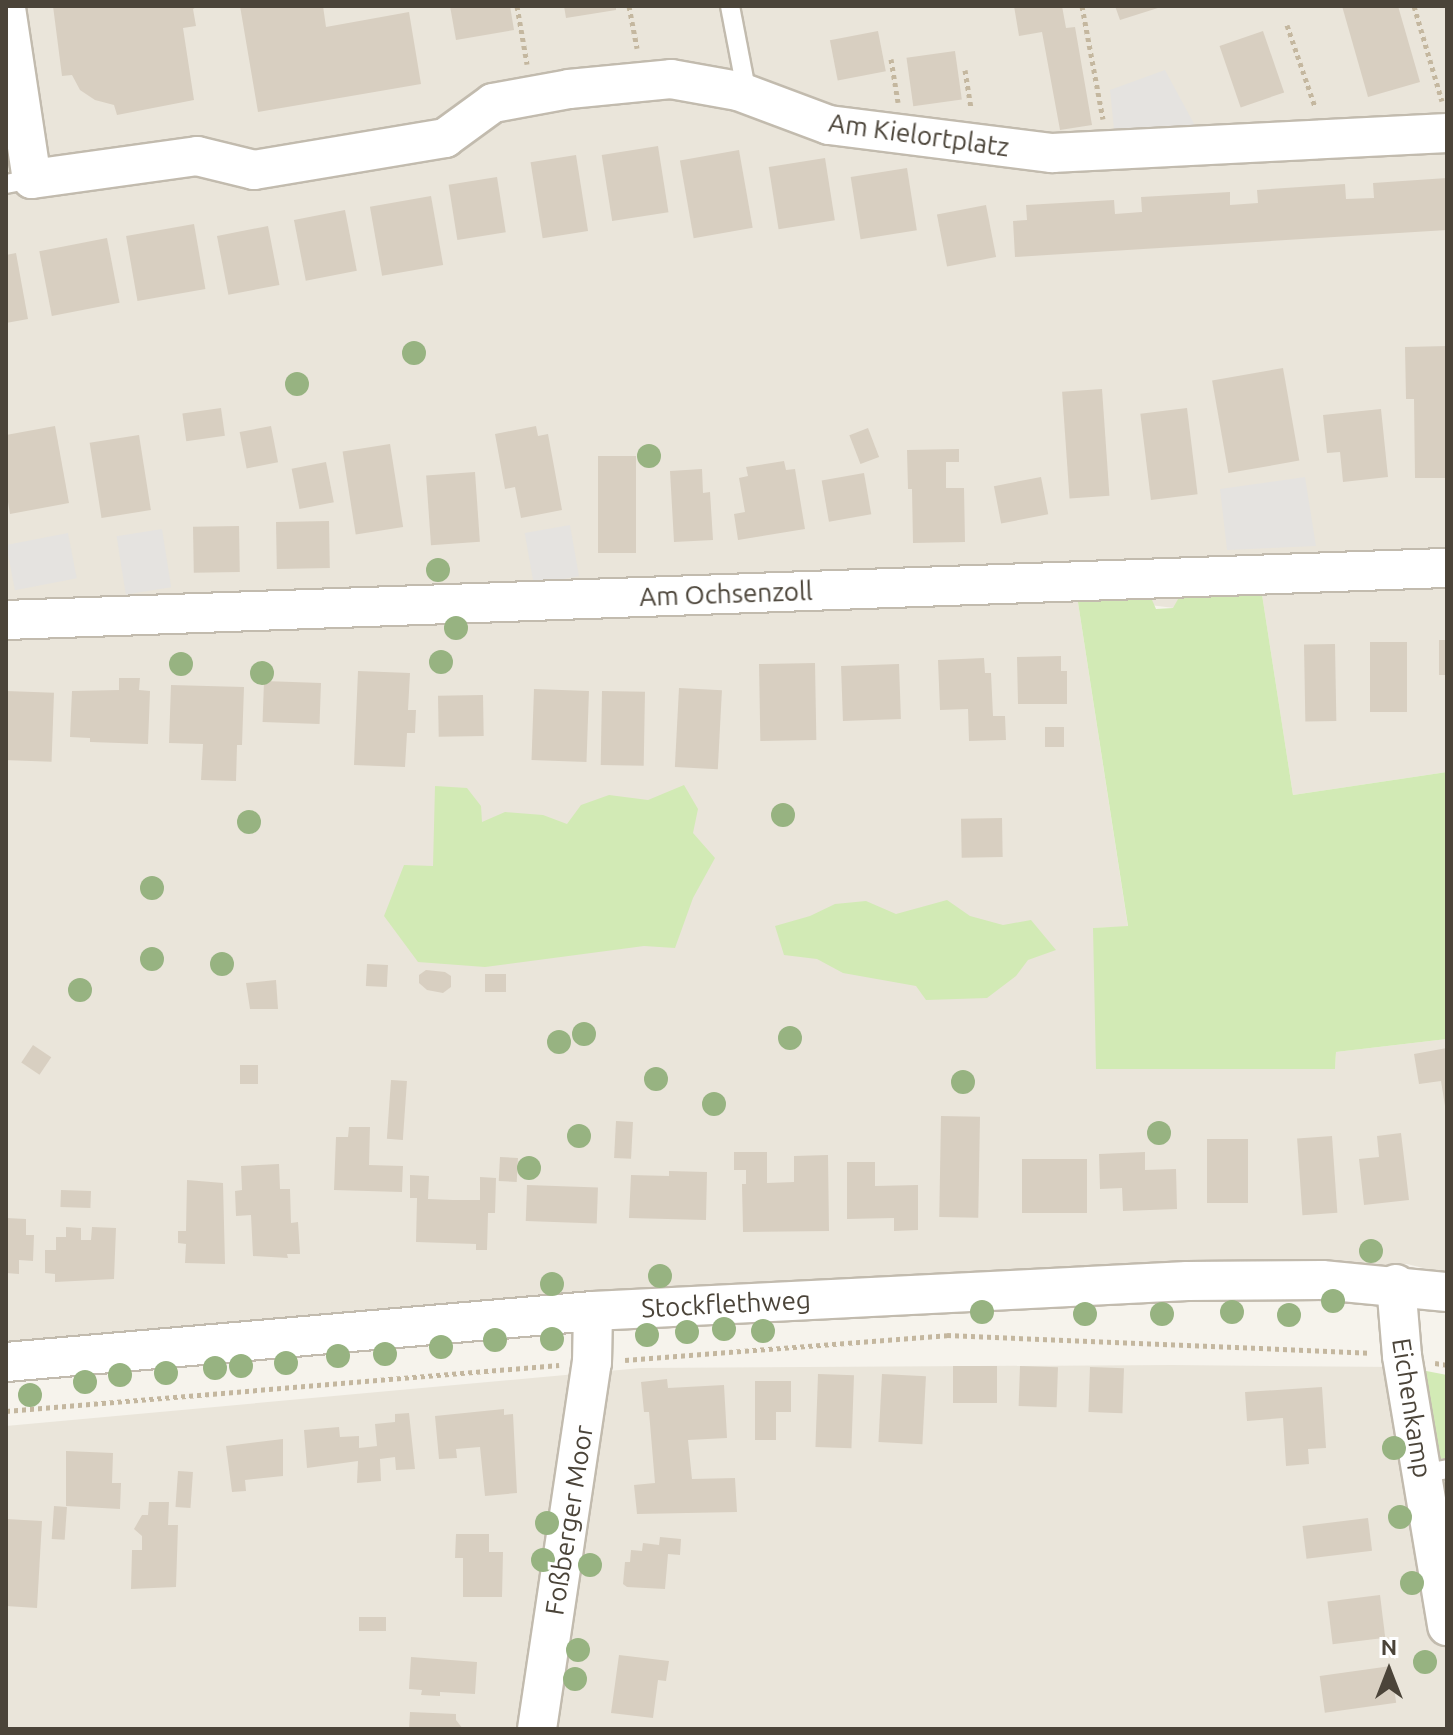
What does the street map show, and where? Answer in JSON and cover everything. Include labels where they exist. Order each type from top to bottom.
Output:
[{"type":"street","name":"Am Kielortplatz","points":[[6,8],[19,182],[197,156],[254,170],[269,168],[445,138],[493,103],[533,95],[671,79],[747,94],[829,125],[1052,153],[1326,141],[1445,118]]},
{"type":"street","name":"Am Ochsenzoll","points":[[6,620],[1447,568]]},
{"type":"street","name":"Stockflethweg","points":[[6,1362],[593,1311],[1187,1281],[1322,1280],[1396,1284],[1447,1292]]},
{"type":"street","name":"Eichenkamp","points":[[1396,1284],[1402,1356],[1434,1471],[1447,1626]]},
{"type":"street","name":"Foßberger Moor","points":[[537,1729],[592,1363],[593,1311]]},
{"type":"lane","points":[[730,6],[747,94]]},
{"type":"path","points":[[517,6],[533,95]]},
{"type":"path","points":[[629,6],[643,82]]},
{"type":"path","points":[[1082,6],[1109,151]]},
{"type":"path","points":[[1414,6],[1445,118]]},
{"type":"path","points":[[1287,25],[1326,141]]},
{"type":"path","points":[[6,1411],[947,1335],[1325,1349],[1402,1356],[1447,1365]]},
{"type":"shaded area","points":[[6,6],[1447,6],[1447,772],[1293,795],[1261,588],[1182,592],[1174,608],[1077,596],[1128,927],[1093,928],[1335,1068],[1336,1052],[1447,1039],[1447,1274],[1407,1264],[649,1308],[6,1354]]},
{"type":"shaded area","points":[[1165,70],[1206,146],[1116,150],[1110,90]]},
{"type":"shaded area","points":[[1305,477],[1316,546],[1227,550],[1220,489]]},
{"type":"shaded area","points":[[570,525],[579,576],[534,584],[525,533]]},
{"type":"shaded area","points":[[162,529],[171,587],[126,594],[117,536]]},
{"type":"shaded area","points":[[68,533],[77,578],[15,590],[6,545]]},
{"type":"shaded area","points":[[1396,1367],[1410,1498],[1447,1505],[1447,1729],[6,1729],[6,1426],[641,1368]]},
{"type":"green space","points":[[1261,588],[1293,795],[1447,772],[1447,1039],[1336,1052],[1335,1069],[1096,1069],[1093,928],[1128,926],[1077,596],[1149,593],[1156,609],[1173,608],[1182,592]]},
{"type":"green space","points":[[684,785],[698,809],[693,833],[715,858],[693,898],[675,948],[644,946],[485,967],[418,962],[384,916],[404,865],[433,866],[435,786],[467,788],[481,806],[482,822],[505,812],[543,815],[567,824],[581,805],[609,795],[648,800]]},
{"type":"green space","points":[[947,900],[970,916],[1003,925],[1031,920],[1056,950],[1028,960],[1016,976],[987,998],[926,1000],[916,986],[843,973],[817,959],[784,955],[775,926],[810,916],[835,904],[866,901],[896,914]]},
{"type":"green space","points":[[1416,1369],[1447,1375],[1447,1458],[1435,1460]]},
{"type":"building","points":[[53,6],[198,6],[193,9],[196,26],[183,28],[194,100],[117,115],[114,105],[95,100],[80,90],[72,75],[62,76]]},
{"type":"building","points":[[240,6],[323,6],[326,27],[409,12],[421,84],[258,112]]},
{"type":"building","points":[[450,6],[510,6],[514,30],[456,40]]},
{"type":"building","points":[[564,6],[616,6],[616,10],[566,18]]},
{"type":"building","points":[[1014,6],[1062,6],[1066,28],[1075,27],[1092,125],[1060,130],[1042,32],[1019,36]]},
{"type":"building","points":[[1115,6],[1161,6],[1161,7],[1120,20]]},
{"type":"building","points":[[1342,6],[1398,6],[1420,82],[1368,97]]},
{"type":"building","points":[[878,31],[886,71],[838,81],[830,40]]},
{"type":"building","points":[[1263,31],[1284,92],[1241,107],[1220,46]]},
{"type":"building","points":[[955,51],[962,100],[913,106],[906,58]]},
{"type":"building","points":[[658,146],[668,212],[612,221],[602,155]]},
{"type":"building","points":[[739,150],[753,228],[694,238],[680,160]]},
{"type":"building","points":[[576,155],[588,231],[543,238],[531,162]]},
{"type":"building","points":[[825,158],[835,220],[779,229],[769,167]]},
{"type":"building","points":[[907,168],[917,230],[861,239],[851,177]]},
{"type":"building","points":[[497,177],[506,232],[457,240],[449,185]]},
{"type":"building","points":[[1447,178],[1447,230],[1015,257],[1013,221],[1027,220],[1026,205],[1114,200],[1115,214],[1142,212],[1141,197],[1230,192],[1230,205],[1258,203],[1257,190],[1345,184],[1346,199],[1374,198],[1373,183]]},
{"type":"building","points":[[431,196],[443,265],[382,276],[370,207]]},
{"type":"building","points":[[986,205],[996,257],[947,267],[937,215]]},
{"type":"building","points":[[345,210],[357,271],[306,281],[294,220]]},
{"type":"building","points":[[194,224],[205,289],[138,301],[126,236]]},
{"type":"building","points":[[268,226],[279,285],[228,295],[217,236]]},
{"type":"building","points":[[107,238],[120,303],[52,316],[39,251]]},
{"type":"building","points":[[16,253],[28,319],[6,323],[6,255]]},
{"type":"building","points":[[1447,346],[1447,478],[1415,478],[1414,399],[1406,399],[1405,347]]},
{"type":"building","points":[[1283,368],[1299,461],[1228,473],[1212,381]]},
{"type":"building","points":[[1102,389],[1109,496],[1070,499],[1062,392]]},
{"type":"building","points":[[221,408],[225,436],[186,441],[182,413]]},
{"type":"building","points":[[1187,408],[1198,494],[1151,500],[1140,414]]},
{"type":"building","points":[[1381,409],[1388,477],[1343,482],[1340,452],[1327,453],[1323,415]]},
{"type":"building","points":[[55,426],[69,503],[10,514],[6,490],[6,435]]},
{"type":"building","points":[[271,426],[278,462],[247,468],[240,432]]},
{"type":"building","points":[[536,426],[538,436],[548,434],[562,510],[521,518],[515,487],[505,489],[495,434]]},
{"type":"building","points":[[868,428],[879,457],[860,464],[849,435]]},
{"type":"building","points":[[139,435],[151,510],[102,518],[90,443]]},
{"type":"building","points":[[390,444],[403,527],[356,534],[343,452]]},
{"type":"building","points":[[959,449],[959,462],[946,462],[946,488],[964,488],[965,542],[913,543],[912,489],[908,489],[907,450]]},
{"type":"building","points":[[598,456],[636,456],[636,553],[598,553]]},
{"type":"building","points":[[784,461],[786,470],[795,469],[805,529],[738,540],[734,514],[745,512],[739,478],[748,476],[746,467]]},
{"type":"building","points":[[326,462],[334,502],[299,509],[292,469]]},
{"type":"building","points":[[702,469],[703,493],[710,492],[713,540],[674,542],[670,471]]},
{"type":"building","points":[[475,472],[480,542],[431,545],[426,475]]},
{"type":"building","points":[[864,473],[871,514],[829,522],[822,480]]},
{"type":"building","points":[[1041,477],[1048,514],[1001,523],[994,486]]},
{"type":"building","points":[[329,521],[330,568],[277,569],[276,522]]},
{"type":"building","points":[[239,526],[240,572],[194,573],[193,527]]},
{"type":"building","points":[[1439,640],[1447,640],[1447,675],[1439,675]]},
{"type":"building","points":[[1370,642],[1407,642],[1407,712],[1370,712]]},
{"type":"building","points":[[1335,644],[1336,721],[1305,722],[1304,645]]},
{"type":"building","points":[[1061,656],[1061,671],[1067,671],[1067,704],[1018,704],[1017,657]]},
{"type":"building","points":[[984,658],[985,673],[991,673],[993,716],[1005,716],[1006,740],[969,741],[968,709],[940,710],[938,660]]},
{"type":"building","points":[[815,663],[816,740],[760,741],[759,664]]},
{"type":"building","points":[[899,664],[901,719],[843,721],[841,666]]},
{"type":"building","points":[[358,671],[410,673],[408,710],[416,710],[415,733],[407,733],[405,767],[354,765]]},
{"type":"building","points":[[119,678],[140,678],[139,690],[150,691],[148,744],[90,742],[90,738],[70,737],[72,691],[119,690]]},
{"type":"building","points":[[264,681],[321,683],[320,724],[263,722]]},
{"type":"building","points":[[171,685],[244,687],[242,745],[237,745],[236,781],[201,780],[203,744],[169,743]]},
{"type":"building","points":[[679,688],[722,690],[718,769],[675,767]]},
{"type":"building","points":[[534,689],[589,691],[586,762],[532,760]]},
{"type":"building","points":[[6,691],[54,693],[52,762],[6,760]]},
{"type":"building","points":[[602,691],[645,692],[644,766],[601,765]]},
{"type":"building","points":[[483,695],[484,736],[439,737],[438,696]]},
{"type":"building","points":[[1045,727],[1064,727],[1064,747],[1045,747]]},
{"type":"building","points":[[1002,818],[1003,857],[962,858],[961,819]]},
{"type":"building","points":[[367,964],[388,965],[387,987],[366,986]]},
{"type":"building","points":[[426,970],[445,972],[451,976],[451,987],[443,993],[427,990],[419,983],[419,975]]},
{"type":"building","points":[[485,974],[506,974],[506,992],[485,992]]},
{"type":"building","points":[[276,980],[278,1009],[250,1009],[246,983]]},
{"type":"building","points":[[33,1045],[51,1057],[39,1075],[21,1062]]},
{"type":"building","points":[[1447,1048],[1445,1106],[1441,1081],[1419,1084],[1414,1054]]},
{"type":"building","points":[[240,1065],[258,1065],[258,1084],[240,1084]]},
{"type":"building","points":[[391,1080],[407,1081],[403,1140],[387,1139]]},
{"type":"building","points":[[941,1116],[980,1117],[978,1218],[939,1217]]},
{"type":"building","points":[[616,1121],[633,1122],[631,1159],[614,1158]]},
{"type":"building","points":[[349,1127],[370,1127],[369,1165],[403,1166],[402,1192],[334,1190],[336,1137],[348,1137]]},
{"type":"building","points":[[1401,1133],[1409,1200],[1364,1205],[1359,1159],[1379,1157],[1377,1136]]},
{"type":"building","points":[[1332,1136],[1337,1213],[1302,1215],[1297,1138]]},
{"type":"building","points":[[1207,1139],[1248,1139],[1248,1203],[1207,1203]]},
{"type":"building","points":[[734,1152],[767,1152],[767,1183],[794,1182],[794,1156],[828,1155],[829,1231],[743,1232],[742,1184],[746,1184],[746,1170],[734,1170]]},
{"type":"building","points":[[1145,1152],[1145,1170],[1176,1169],[1177,1209],[1123,1211],[1122,1188],[1100,1189],[1099,1154]]},
{"type":"building","points":[[500,1157],[518,1158],[517,1182],[499,1181]]},
{"type":"building","points":[[1022,1159],[1087,1159],[1087,1213],[1022,1213]]},
{"type":"building","points":[[847,1162],[875,1162],[875,1186],[918,1185],[918,1230],[894,1231],[894,1218],[847,1219]]},
{"type":"building","points":[[279,1164],[280,1189],[290,1189],[291,1223],[298,1222],[300,1254],[287,1254],[288,1258],[253,1256],[251,1215],[236,1216],[235,1191],[242,1190],[241,1166]]},
{"type":"building","points":[[669,1171],[707,1172],[706,1220],[629,1218],[631,1175],[669,1176]]},
{"type":"building","points":[[410,1175],[429,1176],[428,1199],[453,1200],[480,1200],[480,1177],[496,1178],[495,1213],[488,1213],[487,1250],[476,1250],[476,1244],[416,1242],[417,1198],[410,1198]]},
{"type":"building","points":[[187,1180],[223,1183],[225,1264],[185,1263],[186,1244],[178,1243],[178,1231],[186,1231]]},
{"type":"building","points":[[527,1185],[598,1187],[597,1223],[526,1221]]},
{"type":"building","points":[[61,1190],[91,1191],[90,1208],[60,1207]]},
{"type":"building","points":[[6,1218],[26,1219],[26,1235],[34,1235],[33,1261],[19,1260],[19,1274],[6,1273]]},
{"type":"building","points":[[66,1227],[81,1228],[81,1240],[91,1240],[92,1227],[116,1228],[114,1279],[55,1282],[55,1274],[45,1273],[45,1250],[56,1250],[56,1237],[66,1237]]},
{"type":"building","points":[[953,1366],[997,1366],[997,1403],[953,1403]]},
{"type":"building","points":[[1020,1366],[1058,1367],[1057,1407],[1019,1406]]},
{"type":"building","points":[[1090,1367],[1124,1368],[1122,1413],[1088,1412]]},
{"type":"building","points":[[818,1374],[854,1375],[851,1448],[815,1447]]},
{"type":"building","points":[[882,1374],[926,1376],[922,1444],[878,1442]]},
{"type":"building","points":[[667,1379],[668,1388],[724,1385],[727,1438],[688,1440],[692,1479],[735,1478],[737,1512],[637,1514],[634,1485],[655,1483],[649,1412],[644,1412],[641,1382]]},
{"type":"building","points":[[755,1381],[791,1381],[791,1412],[776,1412],[776,1440],[755,1440]]},
{"type":"building","points":[[1322,1387],[1326,1448],[1308,1449],[1309,1464],[1286,1466],[1283,1418],[1247,1421],[1245,1392]]},
{"type":"building","points":[[504,1409],[504,1415],[513,1414],[517,1493],[485,1496],[480,1447],[456,1449],[457,1458],[439,1459],[435,1416]]},
{"type":"building","points":[[409,1413],[415,1469],[396,1470],[395,1457],[380,1459],[381,1481],[357,1483],[358,1461],[307,1468],[304,1430],[339,1427],[340,1437],[359,1436],[359,1448],[377,1446],[375,1424],[395,1422],[395,1414]]},
{"type":"building","points":[[283,1439],[283,1476],[245,1480],[246,1491],[232,1492],[226,1446]]},
{"type":"building","points":[[66,1451],[113,1453],[112,1483],[121,1483],[120,1509],[66,1506]]},
{"type":"building","points":[[178,1471],[193,1472],[190,1508],[175,1507]]},
{"type":"building","points":[[149,1502],[169,1502],[168,1525],[178,1525],[176,1587],[131,1589],[132,1550],[142,1550],[142,1536],[134,1529],[142,1515],[148,1515]]},
{"type":"building","points":[[54,1506],[67,1507],[65,1540],[52,1539]]},
{"type":"building","points":[[1368,1518],[1372,1551],[1307,1559],[1302,1526]]},
{"type":"building","points":[[6,1519],[42,1521],[37,1608],[6,1606]]},
{"type":"building","points":[[456,1534],[489,1534],[489,1552],[503,1552],[502,1597],[463,1597],[463,1558],[455,1558]]},
{"type":"building","points":[[660,1537],[681,1539],[680,1555],[668,1554],[665,1589],[627,1587],[623,1584],[625,1562],[630,1562],[631,1550],[642,1551],[643,1543],[659,1545]]},
{"type":"building","points":[[1380,1595],[1385,1638],[1333,1644],[1327,1601]]},
{"type":"building","points":[[359,1617],[386,1617],[386,1631],[359,1631]]},
{"type":"building","points":[[619,1655],[669,1661],[666,1681],[658,1680],[653,1718],[611,1713]]},
{"type":"building","points":[[411,1657],[477,1662],[475,1694],[440,1692],[440,1696],[421,1695],[422,1690],[409,1689]]},
{"type":"building","points":[[1391,1666],[1396,1703],[1325,1713],[1320,1676]]},
{"type":"building","points":[[410,1712],[456,1714],[456,1720],[463,1729],[409,1729]]}]
